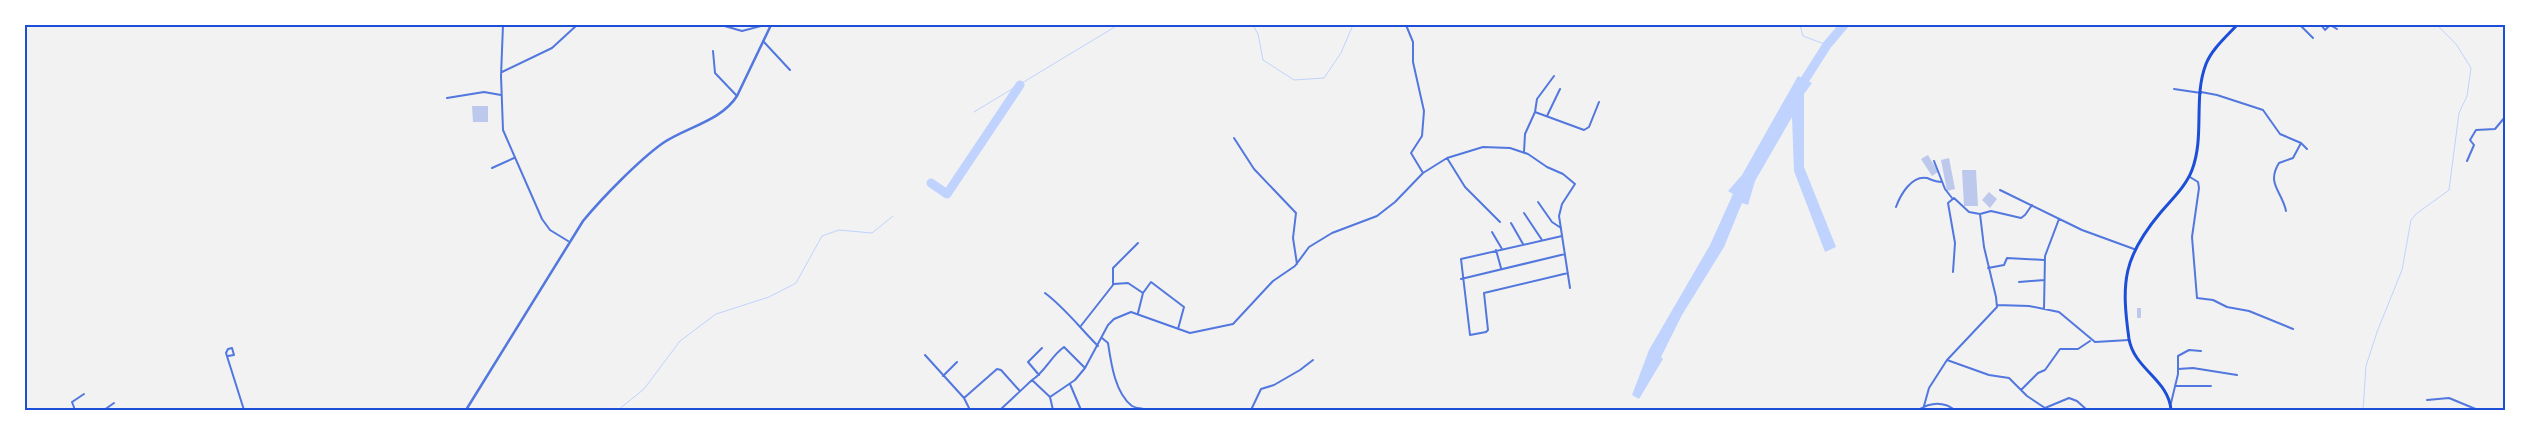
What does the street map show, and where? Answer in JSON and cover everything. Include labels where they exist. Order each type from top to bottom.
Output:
[{"type":"highway","points":[[2171,410],[2162,387],[2137,358],[2130,340],[2127,277],[2134,249],[2143,234],[2190,176],[2196,150],[2201,93],[2207,63],[2237,25]]},
{"type":"street","points":[[503,25],[501,72],[502,127],[514,158],[545,224],[568,241]]},
{"type":"street","points":[[501,72],[552,48],[578,25]]},
{"type":"street","points":[[721,25],[742,31],[765,25]]},
{"type":"street","points":[[466,410],[490,374],[568,241],[596,205],[661,145],[722,112],[737,96],[771,25]]},
{"type":"street","points":[[1406,25],[1413,42],[1413,62],[1424,110],[1422,136],[1411,152],[1423,173]]},
{"type":"street","points":[[2292,25],[2300,25],[2313,38]]},
{"type":"street","points":[[2321,25],[2325,30],[2330,25],[2337,29]]},
{"type":"street","points":[[763,41],[790,70]]},
{"type":"street","points":[[712,51],[715,73],[737,96]]},
{"type":"street","points":[[1524,152],[1525,134],[1535,112],[1538,96],[1554,76]]},
{"type":"street","points":[[1547,117],[1560,89]]},
{"type":"street","points":[[2174,89],[2217,94],[2257,106],[2263,110],[2284,137],[2302,143],[2306,149]]},
{"type":"street","points":[[447,98],[484,92],[501,94]]},
{"type":"street","points":[[1535,112],[1568,126],[1586,130],[1589,128],[1599,102]]},
{"type":"street","points":[[2467,161],[2474,144],[2470,140],[2476,130],[2494,129],[2505,117]]},
{"type":"street","points":[[1234,138],[1254,169],[1296,212],[1293,238],[1297,264]]},
{"type":"street","points":[[2286,211],[2273,181],[2278,164],[2293,158],[2302,143]]},
{"type":"street","points":[[1050,397],[1070,384],[1085,368],[1114,319],[1129,312],[1178,329],[1195,332],[1233,324],[1273,281],[1297,264],[1305,250],[1322,238],[1371,220],[1384,212],[1423,173],[1447,158],[1469,150],[1494,146],[1524,152],[1547,167],[1563,174],[1575,184],[1559,209],[1570,288]]},
{"type":"street","points":[[492,168],[514,158]]},
{"type":"street","points":[[1447,158],[1465,186],[1500,222]]},
{"type":"street","points":[[1934,161],[1942,182],[1952,198],[1969,212],[1980,214],[1991,211],[2021,218],[2032,205]]},
{"type":"street","points":[[2190,176],[2198,182],[2199,188],[2192,237],[2197,298],[2214,300],[2227,307],[2249,311],[2293,329]]},
{"type":"street","points":[[1896,207],[1901,195],[1912,182],[1925,178],[1942,182]]},
{"type":"street","points":[[2000,190],[2082,230],[2134,249]]},
{"type":"street","points":[[1952,198],[1947,208],[1955,243],[1953,272]]},
{"type":"street","points":[[1538,202],[1552,222],[1561,228]]},
{"type":"street","points":[[1524,213],[1542,240]]},
{"type":"street","points":[[1924,406],[1929,388],[1947,360],[1965,338],[1987,320],[1997,305],[1988,268],[1980,214]]},
{"type":"street","points":[[2044,310],[2044,260],[2059,219]]},
{"type":"street","points":[[1511,223],[1523,244]]},
{"type":"street","points":[[1492,232],[1502,249]]},
{"type":"street","points":[[1562,236],[1462,258],[1459,263],[1472,336],[1488,330],[1484,293],[1568,273]]},
{"type":"street","points":[[1080,327],[1114,284],[1112,269],[1138,243]]},
{"type":"street","points":[[1496,250],[1500,268]]},
{"type":"street","points":[[1462,279],[1500,268],[1566,254]]},
{"type":"street","points":[[1988,268],[2004,265],[2007,258],[2044,260]]},
{"type":"street","points":[[2019,282],[2044,280]]},
{"type":"street","points":[[1138,314],[1143,293],[1150,282],[1183,305],[1184,310],[1178,329]]},
{"type":"street","points":[[1114,284],[1130,284],[1143,293]]},
{"type":"street","points":[[1045,293],[1061,305],[1098,346]]},
{"type":"street","points":[[1997,305],[2029,306],[2063,313],[2090,340],[2101,344],[2130,340]]},
{"type":"street","points":[[1102,338],[1108,343],[1111,363],[1123,397],[1134,407],[1148,410]]},
{"type":"street","points":[[2021,390],[2038,373],[2045,370],[2060,349],[2082,348],[2090,340]]},
{"type":"street","points":[[1000,410],[1019,390],[1039,375],[1048,361],[1064,347],[1085,368]]},
{"type":"street","points":[[1039,375],[1028,362],[1042,348]]},
{"type":"street","points":[[2170,404],[2180,353],[2189,350],[2201,351]]},
{"type":"street","points":[[925,355],[964,398],[970,410]]},
{"type":"street","points":[[228,356],[244,410]]},
{"type":"street","points":[[1251,410],[1261,390],[1274,385],[1313,360]]},
{"type":"street","points":[[1947,360],[1974,370],[2009,378],[2021,390],[2045,408],[2069,398],[2077,401],[2087,410]]},
{"type":"street","points":[[943,377],[957,362]]},
{"type":"street","points":[[2178,369],[2193,368],[2237,375]]},
{"type":"street","points":[[964,398],[997,369],[1003,372],[1019,390]]},
{"type":"street","points":[[1032,380],[1050,397],[1053,410]]},
{"type":"street","points":[[1070,384],[1081,410]]},
{"type":"street","points":[[2175,386],[2211,386]]},
{"type":"street","points":[[75,410],[72,402],[84,394]]},
{"type":"street","points":[[2427,400],[2449,398],[2478,410]]},
{"type":"street","points":[[104,410],[114,403]]},
{"type":"street","points":[[1918,410],[1924,406],[1944,404],[1955,410]]},
{"type":"water","points":[[1798,76],[1812,83],[1804,94],[1804,167],[1836,247],[1825,252],[1794,171],[1792,117],[1755,181],[1748,205],[1742,203],[1724,247],[1682,315],[1661,357],[1663,359],[1639,399],[1632,395],[1649,350],[1710,245],[1733,194],[1728,191],[1742,175]]},
{"type":"building","points":[[472,106],[488,106],[488,122],[473,122]]},
{"type":"building","points":[[1928,155],[1938,172],[1932,176],[1921,159]]},
{"type":"building","points":[[1949,158],[1955,189],[1947,191],[1941,160]]},
{"type":"building","points":[[1962,170],[1976,170],[1978,206],[1964,206]]},
{"type":"building","points":[[1989,192],[1997,199],[1990,208],[1982,200]]},
{"type":"building","points":[[2137,308],[2141,308],[2141,318],[2137,318]]},
{"type":"waterway","points":[[974,112],[1118,25]]},
{"type":"waterway","points":[[1253,25],[1258,34],[1263,60],[1294,80],[1324,78],[1341,53],[1353,25]]},
{"type":"waterway","points":[[1800,25],[1803,36],[1827,45]]},
{"type":"waterway","points":[[1799,89],[1827,45],[1844,25]]},
{"type":"waterway","points":[[2363,410],[2366,366],[2377,332],[2402,270],[2411,220],[2416,214],[2449,190],[2459,113],[2467,96],[2471,68],[2456,44],[2437,25]]},
{"type":"waterway","points":[[931,183],[947,194],[1020,85]]},
{"type":"waterway","points":[[618,410],[644,389],[680,341],[716,314],[769,297],[796,283],[822,236],[839,230],[872,233],[893,216]]}]
